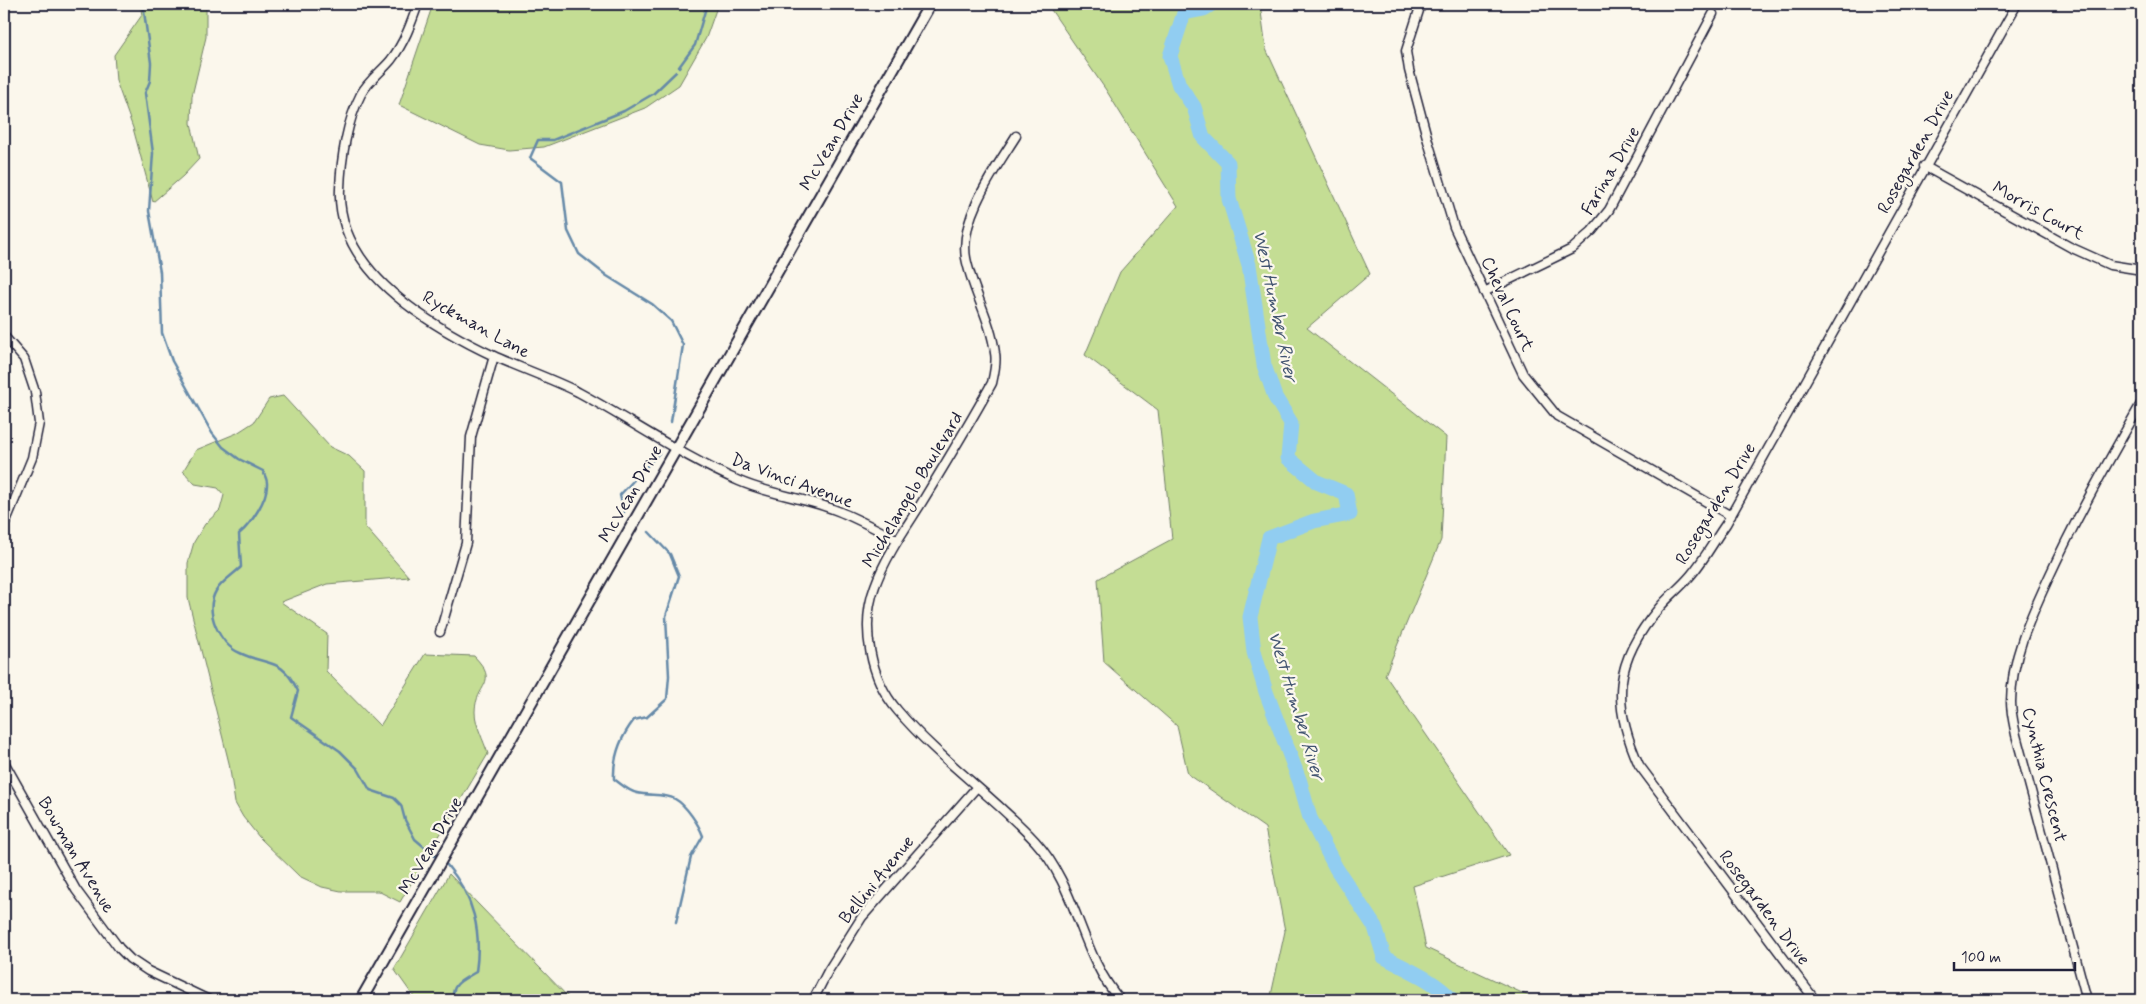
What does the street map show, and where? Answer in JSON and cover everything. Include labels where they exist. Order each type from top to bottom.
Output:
[{"type":"main road","name":"McVean Drive","points":[[361,1000],[930,4]]},
{"type":"street","name":"Ryckman Lane","points":[[418,4],[409,30],[391,59],[362,92],[355,109],[344,149],[339,192],[345,222],[354,245],[367,267],[388,290],[425,318],[494,356],[576,392],[676,449]]},
{"type":"street","name":"Cheval Court","points":[[1421,4],[1406,51],[1409,70],[1454,227],[1523,374],[1557,416],[1731,516]]},
{"type":"street","name":"Rosegarden Drive","points":[[1815,1000],[1639,764],[1623,725],[1622,679],[1634,641],[1659,608],[1692,575],[1731,516],[1924,166],[2017,4]]},
{"type":"street","name":"Farina Drive","points":[[1484,292],[1572,249],[1592,231],[1609,210],[1713,14]]},
{"type":"street","name":"Michelangelo Boulevard","points":[[1016,136],[986,183],[972,215],[967,234],[966,256],[990,328],[996,354],[992,383],[898,540],[874,586],[868,628],[871,658],[879,683],[896,710],[976,788],[1036,842],[1062,878],[1094,959],[1120,1000]]},
{"type":"street","name":"Morris Court","points":[[1924,166],[2070,247],[2110,265],[2142,270]]},
{"type":"street","points":[[4,336],[24,359],[35,392],[39,423],[32,458],[4,526]]},
{"type":"street","points":[[440,632],[466,543],[471,438],[494,356]]},
{"type":"street","name":"Cynthia Crescent","points":[[2087,1000],[2016,735],[2010,703],[2019,649],[2037,602],[2070,532],[2142,402]]},
{"type":"street","name":"Da Vinci Avenue","points":[[676,449],[740,481],[836,510],[898,540]]},
{"type":"street","name":"Bowman Avenue","points":[[4,762],[76,890],[119,948],[130,959],[148,971],[209,1000]]},
{"type":"street","name":"Bellini Avenue","points":[[813,1000],[828,971],[862,917],[976,788]]},
{"type":"green space","points":[[140,4],[206,4],[206,37],[192,96],[191,123],[199,159],[153,202],[133,128],[116,81],[114,55],[142,15]]},
{"type":"green space","points":[[433,4],[718,4],[706,38],[679,85],[645,108],[544,147],[509,150],[480,145],[399,105]]},
{"type":"green space","points":[[1047,4],[1260,4],[1266,49],[1370,274],[1307,328],[1446,437],[1441,540],[1385,675],[1509,855],[1413,886],[1426,948],[1537,1000],[1270,1000],[1285,931],[1265,828],[1188,774],[1177,726],[1104,662],[1098,579],[1172,539],[1158,410],[1085,355],[1120,272],[1178,206],[1106,90]]},
{"type":"green space","points":[[283,396],[330,447],[349,456],[365,471],[365,527],[409,577],[327,584],[281,602],[327,634],[326,671],[380,726],[425,654],[474,656],[486,673],[485,684],[476,703],[475,717],[488,754],[400,902],[378,891],[341,891],[322,887],[299,876],[259,837],[243,817],[235,803],[229,763],[188,598],[188,563],[194,542],[205,524],[220,510],[224,495],[218,488],[195,484],[183,471],[196,450],[237,433],[254,422],[269,399]]},
{"type":"green space","points":[[449,874],[571,1000],[416,1000],[394,969]]},
{"type":"waterway","points":[[143,4],[151,63],[150,81],[145,93],[153,153],[149,211],[160,272],[162,333],[172,361],[212,433],[223,447],[239,459],[263,471],[267,481],[267,489],[262,504],[249,524],[239,534],[241,567],[221,584],[213,599],[212,608],[216,626],[220,635],[232,649],[274,664],[286,672],[298,691],[291,717],[340,751],[358,769],[370,790],[394,798],[401,805],[405,820],[415,839],[435,856]]},
{"type":"waterway","points":[[679,67],[695,45],[707,4]]},
{"type":"waterway","name":"West Humber River","points":[[1212,4],[1204,9],[1184,13],[1170,56],[1179,85],[1194,107],[1203,137],[1228,163],[1229,199],[1249,265],[1264,365],[1275,397],[1291,423],[1288,458],[1317,482],[1346,494],[1350,514],[1314,521],[1269,538],[1250,617],[1254,652],[1266,692],[1300,782],[1310,818],[1336,868],[1375,927],[1384,957],[1429,981],[1452,1000]]},
{"type":"waterway","points":[[671,422],[683,345],[671,321],[652,304],[607,276],[579,254],[568,231],[562,182],[530,158],[538,140],[553,140],[624,111],[653,94],[676,72]]},
{"type":"waterway","points":[[624,512],[620,495],[659,453]]},
{"type":"waterway","points":[[649,532],[670,554],[679,576],[666,616],[669,676],[667,699],[647,717],[634,720],[629,727],[616,755],[614,779],[634,792],[675,799],[688,810],[701,831],[703,836],[691,857],[676,922]]},
{"type":"waterway","points":[[447,865],[464,889],[470,902],[477,929],[478,942],[476,972],[456,986],[453,1000]]}]
